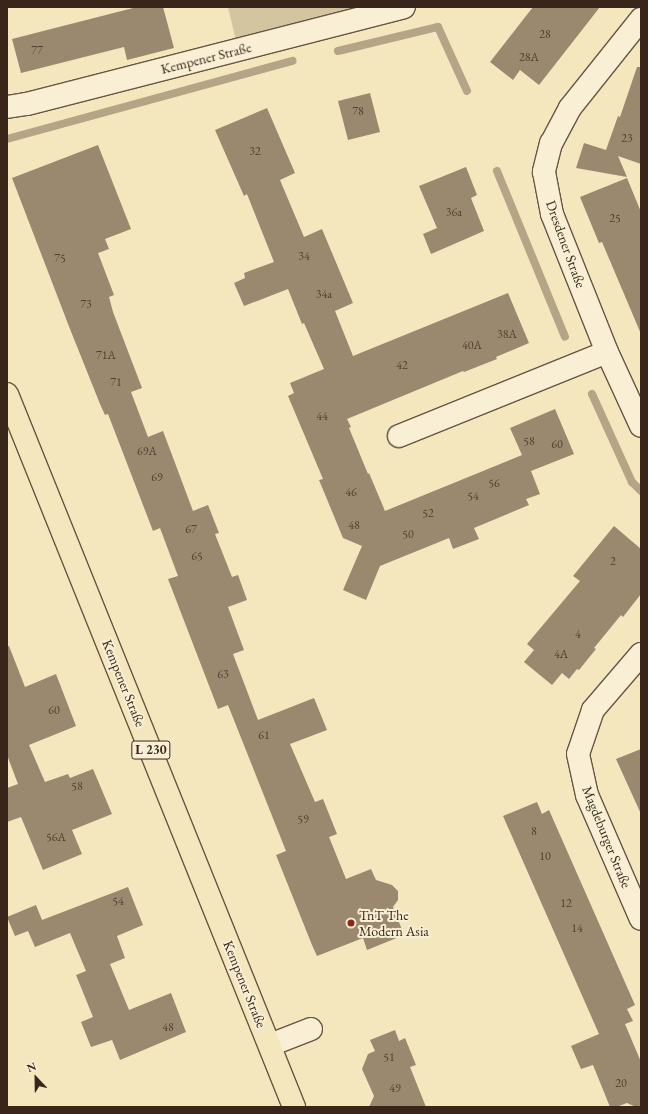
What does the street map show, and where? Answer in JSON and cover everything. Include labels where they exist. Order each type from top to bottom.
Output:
[{"type":"main road","name":"Kempener Straße","points":[[7,394],[294,1107]]},
{"type":"street","name":"Kempener Straße","points":[[7,107],[27,104],[404,7]]},
{"type":"street","name":"Dresdener Straße","points":[[641,19],[570,108],[551,143],[544,172],[552,214],[607,352],[641,426]]},
{"type":"street","points":[[399,436],[607,352]]},
{"type":"street","name":"Magdeburger Straße","points":[[641,654],[593,710],[578,754],[587,795],[641,919]]},
{"type":"street","points":[[270,1045],[311,1029]]},
{"type":"shaded area","points":[[228,7],[381,7],[237,45]]},
{"type":"building","points":[[137,7],[163,7],[174,48],[127,60],[124,47],[21,73],[12,39]]},
{"type":"building","points":[[533,7],[600,7],[539,85],[520,70],[513,80],[490,62]]},
{"type":"building","points":[[637,67],[641,67],[641,164],[618,156],[627,177],[576,168],[584,143],[606,150],[618,116],[620,117]]},
{"type":"building","points":[[370,93],[380,132],[348,140],[338,101]]},
{"type":"building","points":[[267,108],[295,173],[280,180],[304,237],[322,229],[353,303],[335,311],[353,356],[508,293],[529,343],[496,357],[497,359],[464,372],[463,371],[347,419],[351,427],[349,428],[368,474],[369,473],[385,511],[522,455],[510,428],[555,409],[574,454],[531,471],[540,494],[526,499],[529,505],[474,528],[479,539],[453,549],[449,538],[380,566],[366,600],[343,590],[362,546],[343,538],[319,480],[323,479],[288,396],[294,393],[290,383],[324,369],[304,323],[302,324],[288,289],[244,306],[234,283],[245,278],[244,273],[274,262],[247,194],[244,196],[215,130]]},
{"type":"building","points":[[98,145],[131,229],[105,239],[109,249],[98,253],[114,295],[109,297],[113,312],[142,388],[131,392],[148,437],[163,431],[193,511],[208,505],[219,533],[215,534],[232,577],[238,575],[247,600],[228,607],[244,650],[233,654],[258,720],[314,698],[327,730],[290,744],[315,802],[323,799],[337,834],[329,837],[346,879],[371,869],[376,880],[392,885],[398,891],[398,900],[393,907],[404,935],[367,950],[363,938],[317,956],[276,855],[286,851],[228,705],[218,709],[168,579],[178,576],[160,528],[153,531],[108,414],[105,415],[100,404],[70,329],[12,178]]},
{"type":"building","points":[[466,167],[477,195],[471,198],[484,231],[431,254],[423,234],[437,228],[419,186]]},
{"type":"building","points":[[627,178],[641,212],[641,334],[602,242],[599,243],[580,197]]},
{"type":"building","points":[[614,526],[641,549],[641,594],[623,617],[621,615],[594,648],[596,649],[579,670],[577,669],[569,679],[562,673],[552,685],[524,662],[534,650],[527,644],[580,581],[573,576]]},
{"type":"building","points":[[7,646],[9,646],[25,687],[56,674],[76,726],[29,745],[45,782],[68,774],[70,778],[93,769],[112,814],[72,830],[82,854],[43,870],[21,817],[7,822],[7,788],[18,784],[7,755]]},
{"type":"building","points":[[641,749],[641,814],[616,759]]},
{"type":"building","points":[[537,802],[542,814],[549,810],[635,1005],[627,1009],[633,1021],[625,1024],[641,1062],[641,1107],[636,1107],[627,1103],[616,1107],[610,1107],[593,1065],[581,1069],[571,1046],[599,1034],[503,816]]},
{"type":"building","points":[[128,887],[143,925],[117,936],[125,958],[110,964],[129,1010],[171,993],[186,1032],[120,1060],[112,1040],[91,1047],[81,1022],[93,1017],[76,975],[86,971],[70,933],[35,947],[28,931],[15,936],[7,917],[36,905],[42,920]]},
{"type":"building","points":[[395,1030],[399,1041],[405,1038],[416,1065],[410,1067],[426,1107],[369,1107],[374,1096],[362,1069],[368,1054],[375,1051],[370,1040]]},
{"type":"waterway","points":[[338,51],[438,27],[467,91]]},
{"type":"waterway","points":[[7,139],[293,61]]},
{"type":"waterway","points":[[497,171],[565,337]]},
{"type":"waterway","points":[[592,394],[632,482],[641,491]]},
{"type":"place","name":"TnT The Modern Asia","points":[[351,923]]}]
